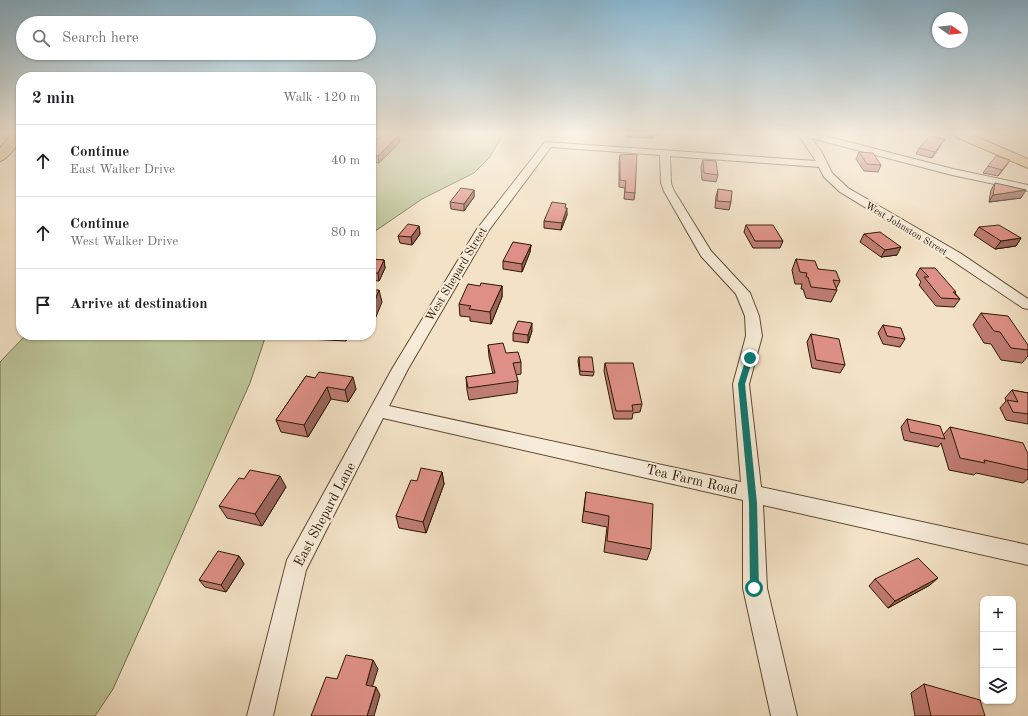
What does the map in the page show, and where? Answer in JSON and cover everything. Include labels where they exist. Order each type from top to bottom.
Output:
[{"type":"street","name":"West Shepard Street","points":[[379,410],[400,369],[483,229],[531,167]]},
{"type":"street","points":[[665,167],[666,183],[669,191],[706,253],[743,292],[749,304],[754,336],[741,384],[752,493],[754,588],[784,716]]},
{"type":"street","name":"West Johnston Street","points":[[824,167],[832,180],[844,190],[948,252],[1028,305]]},
{"type":"street","points":[[934,167],[1028,188]]},
{"type":"street","name":"Tea Farm Road","points":[[379,410],[1028,555]]},
{"type":"street","name":"East Shepard Lane","points":[[260,716],[295,568],[379,410]]},
{"type":"green space","points":[[376,167],[480,167],[474,173],[422,199],[376,231]]},
{"type":"green space","points":[[21,340],[264,340],[250,383],[113,689],[95,716],[0,716],[0,362]]},
{"type":"building","points":[[620,167],[636,167],[635,193],[625,192],[626,181],[620,180]]},
{"type":"building","points":[[704,167],[717,167],[718,175],[704,173]]},
{"type":"building","points":[[993,167],[1004,167],[1002,170]]},
{"type":"building","points":[[995,183],[1026,190],[993,195]]},
{"type":"building","points":[[461,188],[474,190],[464,204],[450,202]]},
{"type":"building","points":[[718,189],[732,191],[731,202],[717,201]]},
{"type":"building","points":[[552,202],[566,204],[565,208],[567,208],[562,223],[544,221]]},
{"type":"building","points":[[408,224],[419,226],[411,237],[398,236]]},
{"type":"building","points":[[746,225],[773,225],[783,241],[755,241]]},
{"type":"building","points":[[999,225],[1021,238],[1001,241],[979,227]]},
{"type":"building","points":[[880,232],[901,247],[885,250],[864,234]]},
{"type":"building","points":[[513,242],[531,245],[522,264],[503,261]]},
{"type":"building","points":[[376,259],[384,260],[378,273],[376,273]]},
{"type":"building","points":[[796,259],[815,261],[818,269],[836,271],[840,281],[833,280],[837,290],[811,287],[808,277],[806,277],[807,273],[800,272]]},
{"type":"building","points":[[920,268],[935,268],[956,292],[953,292],[960,299],[941,298],[924,277],[929,277]]},
{"type":"building","points":[[481,283],[502,286],[490,312],[469,309],[471,306],[459,304],[468,284],[480,286]]},
{"type":"building","points":[[376,290],[379,290],[376,298]]},
{"type":"building","points":[[981,313],[1008,316],[1028,345],[1028,350],[1011,348],[1000,332],[994,331]]},
{"type":"building","points":[[518,321],[532,323],[528,335],[513,333]]},
{"type":"building","points":[[883,325],[901,328],[905,339],[887,336]]},
{"type":"building","points":[[811,334],[839,339],[845,365],[816,360]]},
{"type":"building","points":[[503,343],[506,353],[518,352],[521,362],[513,363],[518,381],[468,388],[466,377],[495,373],[488,345]]},
{"type":"building","points":[[579,357],[592,357],[594,372],[580,371]]},
{"type":"building","points":[[605,363],[633,363],[642,404],[632,405],[633,411],[616,411]]},
{"type":"building","points":[[319,372],[353,377],[345,390],[327,387],[304,425],[276,420],[306,376],[315,378]]},
{"type":"building","points":[[1012,390],[1028,393],[1028,414],[1013,412],[1007,400],[1018,402]]},
{"type":"building","points":[[907,419],[940,426],[945,439],[910,432]]},
{"type":"building","points":[[950,427],[1023,443],[1028,454],[1028,470],[984,460],[985,463],[960,458]]},
{"type":"building","points":[[421,468],[442,472],[423,522],[396,516],[411,480],[417,481]]},
{"type":"building","points":[[250,470],[280,476],[255,514],[219,506],[239,478],[244,479]]},
{"type":"building","points":[[586,492],[653,504],[651,549],[607,541],[609,516],[584,511]]},
{"type":"building","points":[[218,551],[239,556],[221,585],[199,580]]},
{"type":"building","points":[[918,558],[938,578],[895,601],[875,579]]},
{"type":"building","points":[[346,655],[373,660],[366,685],[376,687],[367,716],[311,716],[326,677],[337,679]]},
{"type":"building","points":[[924,684],[980,700],[985,716],[931,716]]},
{"type":"route","points":[[750,358],[743,374],[741,384],[753,503],[754,588]]}]
